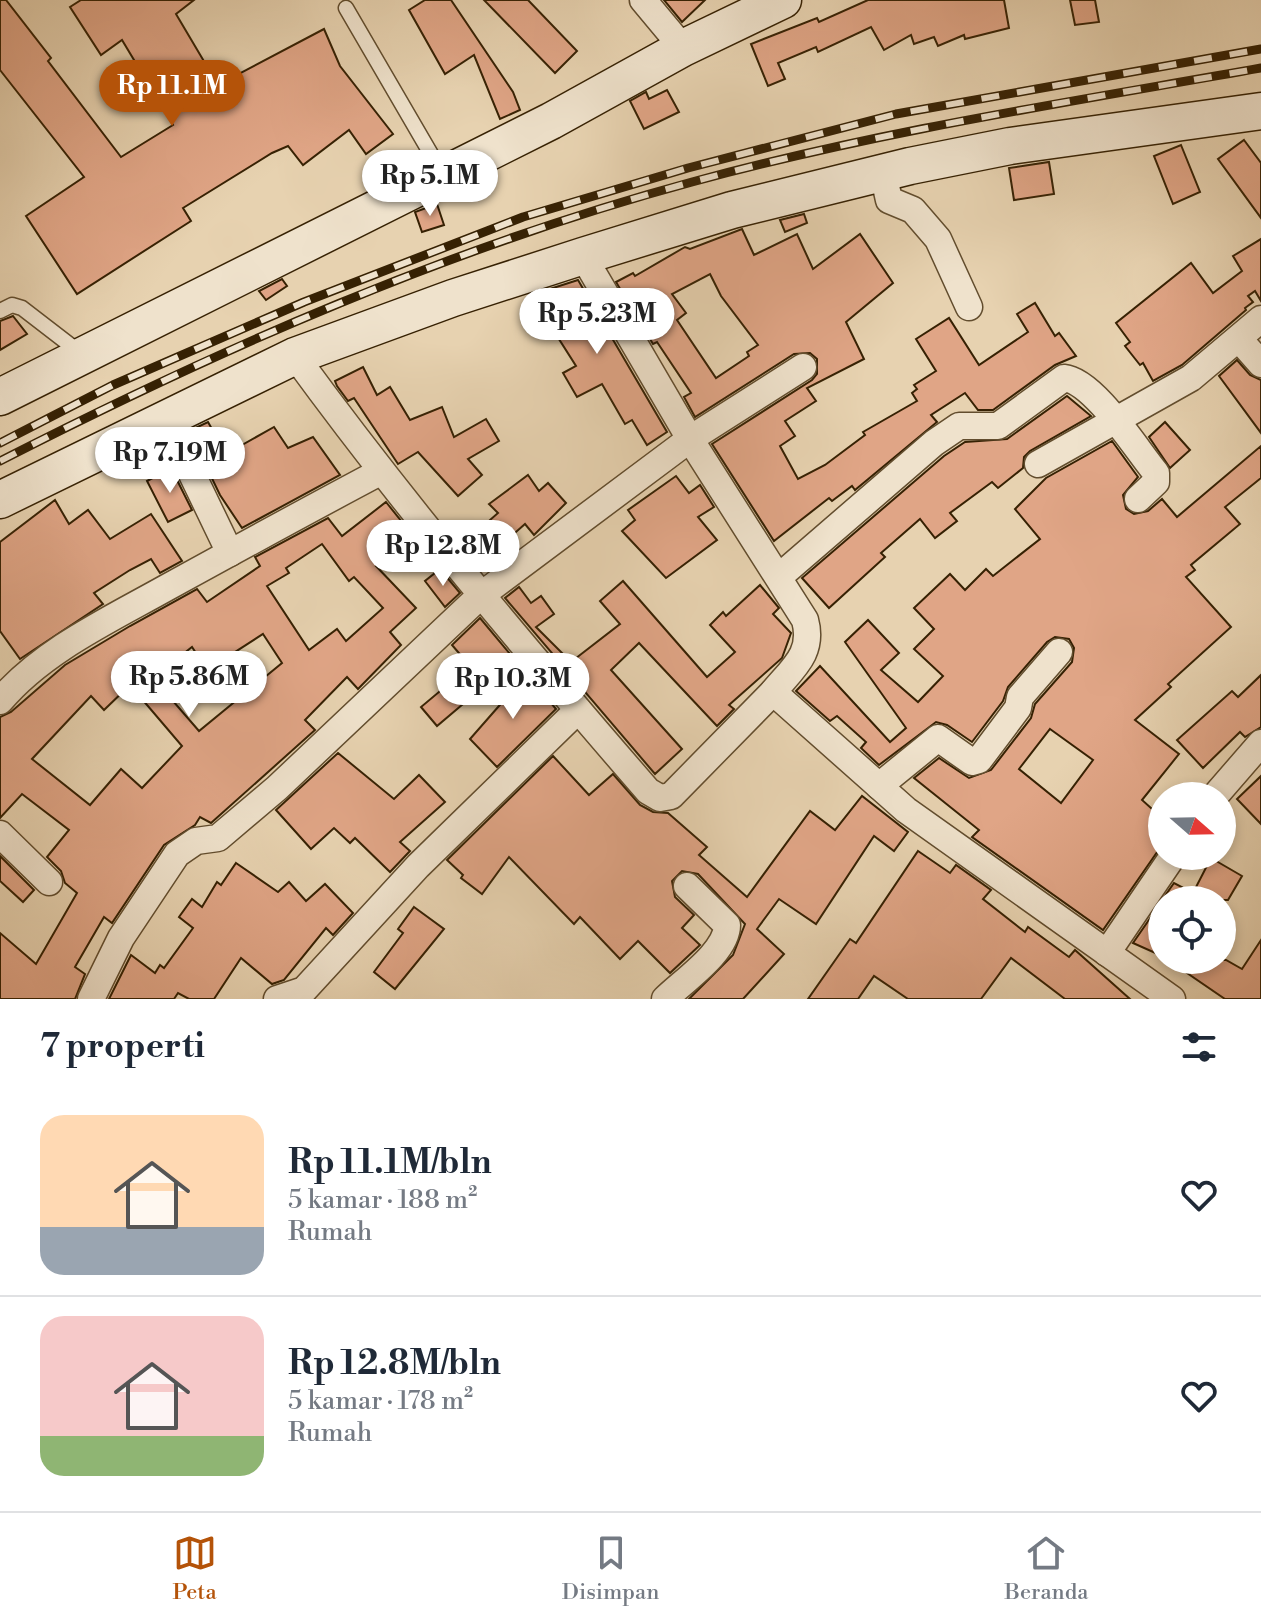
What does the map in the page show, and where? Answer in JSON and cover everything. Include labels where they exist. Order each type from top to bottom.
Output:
[{"type":"main road","points":[[0,397],[551,121],[683,48],[783,0]]},
{"type":"main road","points":[[0,500],[295,356],[453,298],[732,210],[1010,146],[1261,111]]},
{"type":"street","points":[[643,0],[683,48]]},
{"type":"street","points":[[883,173],[889,200],[913,210],[938,239],[969,307]]},
{"type":"street","points":[[295,356],[380,472],[480,596],[648,791],[660,798],[671,796],[773,692],[808,648],[810,637],[805,620],[780,576],[690,439],[583,256]]},
{"type":"street","points":[[1038,464],[1191,378],[1261,319]]},
{"type":"street","points":[[1239,339],[1261,364]]},
{"type":"street","points":[[102,995],[121,938],[177,854],[196,841],[218,838],[277,788],[480,596],[690,439],[803,367]]},
{"type":"street","points":[[780,576],[934,443],[959,426],[998,426],[1064,378],[1075,381],[1100,402],[1157,476],[1156,482],[1138,499]]},
{"type":"street","points":[[165,418],[230,553]]},
{"type":"street","points":[[0,701],[14,685],[66,647],[380,472]]},
{"type":"street","points":[[879,786],[938,738],[972,762],[979,760],[1018,708],[1020,697],[1059,652]]},
{"type":"street","points":[[773,692],[906,810],[1172,999]]},
{"type":"street","points":[[277,999],[304,990],[418,866],[578,710]]},
{"type":"street","points":[[1227,782],[1261,743]]},
{"type":"street","points":[[0,834],[49,882]]},
{"type":"street","points":[[1107,953],[1163,870]]},
{"type":"street","points":[[665,999],[714,951],[727,932],[727,925],[687,886]]},
{"type":"lane","points":[[346,8],[442,173]]},
{"type":"lane","points":[[0,311],[12,305],[22,308],[83,355]]},
{"type":"building","points":[[0,0],[6,0],[51,58],[48,61],[121,157],[173,125],[122,40],[101,55],[70,7],[81,0],[194,0],[176,14],[218,85],[324,29],[340,66],[393,134],[366,154],[349,130],[303,165],[288,146],[272,153],[183,208],[191,221],[77,294],[26,216],[84,177],[0,70]]},
{"type":"building","points":[[425,0],[451,0],[513,92],[520,110],[500,119],[474,55],[445,74],[409,10]]},
{"type":"building","points":[[484,0],[528,0],[577,51],[555,73]]},
{"type":"building","points":[[664,0],[705,0],[682,22]]},
{"type":"building","points":[[868,0],[1004,0],[1009,28],[965,39],[964,35],[938,46],[934,37],[914,44],[911,35],[884,50],[871,27],[818,52],[816,47],[778,63],[785,79],[768,86],[751,44],[817,18],[819,22]]},
{"type":"building","points":[[1070,0],[1095,0],[1099,22],[1075,25]]},
{"type":"building","points":[[667,90],[679,112],[644,129],[630,101],[646,92],[649,99]]},
{"type":"building","points":[[1244,140],[1261,163],[1261,218],[1218,159]]},
{"type":"building","points":[[1181,145],[1200,192],[1173,204],[1154,156]]},
{"type":"building","points":[[1049,162],[1054,194],[1014,200],[1009,168]]},
{"type":"building","points":[[437,204],[444,225],[422,232],[415,212]]},
{"type":"building","points":[[804,214],[807,223],[785,232],[780,220]]},
{"type":"building","points":[[742,229],[754,255],[797,234],[813,269],[860,234],[893,283],[846,322],[864,359],[807,388],[816,401],[785,421],[795,436],[780,446],[798,479],[825,465],[865,435],[863,432],[917,401],[912,393],[917,389],[914,385],[936,371],[916,339],[949,318],[979,365],[1028,332],[1017,314],[1035,303],[1055,336],[1059,333],[1076,356],[1055,365],[993,410],[978,410],[965,393],[931,415],[937,422],[855,490],[852,486],[832,501],[829,498],[774,541],[712,444],[812,380],[817,374],[817,359],[810,353],[794,354],[695,417],[684,397],[691,393],[657,342],[653,344],[616,282],[633,273],[635,276],[685,247],[690,249]],"holes":[[[710,274],[721,296],[758,345],[747,352],[749,356],[716,378],[677,320],[686,313],[672,294]]]},
{"type":"building","points":[[1261,239],[1261,301],[1255,291],[1248,296],[1253,302],[1246,310],[1182,365],[1153,381],[1143,363],[1140,365],[1125,346],[1130,342],[1116,323],[1191,263],[1213,293],[1242,271],[1233,256]]},
{"type":"building","points":[[282,279],[287,286],[266,300],[259,291]]},
{"type":"building","points":[[578,280],[667,432],[647,445],[632,420],[625,424],[602,384],[577,397],[563,373],[576,366],[531,295]]},
{"type":"building","points":[[13,316],[27,334],[0,350],[0,321]]},
{"type":"building","points":[[1237,360],[1250,375],[1261,380],[1261,433],[1219,376]]},
{"type":"building","points":[[363,367],[377,395],[390,387],[410,420],[442,407],[454,437],[486,419],[499,441],[468,459],[482,475],[458,496],[418,452],[398,464],[354,398],[348,401],[335,381]]},
{"type":"building","points":[[1067,396],[1091,416],[1030,451],[1024,457],[1023,468],[998,488],[992,482],[950,513],[957,521],[935,538],[920,519],[881,553],[885,557],[829,608],[802,578],[944,456],[965,442],[1007,439]]},
{"type":"building","points":[[208,422],[226,454],[274,427],[288,448],[313,437],[340,475],[242,528],[220,495],[189,431]]},
{"type":"building","points":[[1165,422],[1190,450],[1170,468],[1149,437]]},
{"type":"building","points":[[1112,441],[1138,477],[1123,495],[1126,509],[1134,514],[1148,511],[1162,499],[1177,517],[1261,446],[1261,478],[1225,507],[1240,524],[1191,565],[1195,570],[1186,577],[1231,627],[1168,684],[1171,687],[1135,720],[1179,754],[1156,782],[1148,782],[1148,793],[1142,800],[1148,805],[1148,865],[1103,930],[972,837],[979,830],[914,778],[939,758],[969,778],[991,770],[1031,718],[1035,704],[1072,662],[1074,648],[1069,639],[1055,637],[1047,642],[1008,687],[1003,701],[972,742],[947,725],[936,722],[879,765],[861,748],[866,742],[837,716],[830,721],[796,691],[820,666],[890,742],[906,728],[845,642],[868,620],[899,653],[881,670],[918,702],[943,676],[914,649],[934,629],[914,608],[950,574],[965,590],[986,569],[993,576],[1040,539],[1015,509],[1046,478]],"holes":[[[1050,729],[1093,760],[1061,803],[1019,769]]]},
{"type":"building","points":[[171,468],[192,510],[168,522],[147,481]]},
{"type":"building","points":[[528,475],[539,491],[548,483],[566,503],[534,535],[525,524],[499,547],[482,527],[498,513],[489,504]]},
{"type":"building","points":[[676,476],[689,493],[700,485],[714,507],[698,517],[717,540],[666,578],[622,531],[635,520],[628,510]]},
{"type":"building","points":[[55,500],[69,524],[88,510],[110,539],[151,514],[182,561],[160,573],[151,559],[130,570],[94,593],[103,604],[20,659],[0,631],[0,542]]},
{"type":"building","points":[[386,502],[414,537],[376,566],[416,608],[390,632],[401,645],[358,689],[347,677],[305,720],[315,730],[211,823],[200,817],[195,825],[164,845],[112,923],[104,917],[75,967],[85,974],[75,999],[0,999],[0,933],[36,964],[77,893],[65,883],[61,871],[47,857],[69,830],[22,794],[0,818],[0,717],[11,712],[65,665],[197,589],[207,602],[260,566],[255,557],[328,518],[342,536]],"holes":[[[322,544],[349,581],[354,577],[383,608],[346,641],[337,629],[309,650],[267,586],[289,573],[286,568]],[[263,634],[282,663],[199,731],[153,678],[192,647],[207,670]],[[130,685],[182,746],[142,788],[121,769],[90,805],[32,759],[91,696],[104,710]]]},
{"type":"building","points":[[440,569],[460,593],[445,607],[425,581]]},
{"type":"building","points":[[623,581],[707,677],[735,652],[710,625],[723,612],[726,616],[760,585],[779,608],[773,614],[791,633],[782,658],[729,705],[734,709],[717,726],[639,643],[611,670],[682,749],[655,774],[505,598],[519,587],[531,603],[541,596],[554,614],[536,627],[571,662],[620,624],[600,601]]},
{"type":"building","points":[[480,618],[515,660],[437,726],[421,707],[470,666],[452,645]]},
{"type":"building","points":[[527,674],[556,709],[497,767],[470,739]]},
{"type":"building","points":[[1261,675],[1261,727],[1245,737],[1240,732],[1203,768],[1177,740],[1232,691],[1238,697]]},
{"type":"building","points":[[338,753],[394,799],[419,775],[445,802],[400,842],[410,851],[390,872],[355,838],[350,843],[334,828],[311,849],[276,810]]},
{"type":"building","points":[[553,756],[589,795],[613,774],[640,805],[653,812],[668,813],[707,847],[699,855],[747,897],[810,811],[835,830],[862,796],[908,832],[894,851],[874,836],[816,924],[779,899],[757,929],[784,954],[743,999],[689,999],[733,955],[745,924],[698,874],[682,871],[672,881],[675,897],[694,915],[682,928],[700,945],[670,973],[638,941],[620,959],[580,917],[574,924],[509,857],[482,894],[461,878],[463,875],[447,860]]},
{"type":"building","points":[[1261,776],[1261,824],[1237,799]]},
{"type":"building","points":[[918,851],[950,873],[956,865],[991,890],[983,899],[1025,932],[1028,927],[1069,957],[1075,950],[1130,999],[1065,999],[1011,958],[981,999],[908,999],[874,976],[858,999],[808,999],[850,939],[856,943]]},
{"type":"building","points":[[0,856],[34,890],[23,902],[0,881]]},
{"type":"building","points":[[236,863],[278,892],[289,882],[306,901],[325,884],[353,913],[333,935],[326,928],[284,980],[272,984],[241,958],[214,999],[189,999],[178,993],[174,999],[109,999],[131,955],[155,973],[160,965],[164,968],[193,928],[179,917],[192,899],[202,907],[217,882],[221,885]]},
{"type":"building","points":[[1205,870],[1232,870],[1242,876],[1236,886],[1197,886]]},
{"type":"building","points":[[414,907],[444,929],[395,989],[374,972],[403,933],[398,929]]},
{"type":"building","points":[[1148,921],[1148,950],[1133,943]]},
{"type":"building","points":[[1261,940],[1261,999],[1225,999],[1188,974],[1236,974],[1236,966],[1242,969]]},
{"type":"railway","points":[[0,443],[113,385],[304,302],[523,217],[688,168],[896,114],[1261,49]]},
{"type":"railway","points":[[0,461],[253,340],[426,269],[602,208],[833,147],[1261,68]]}]
